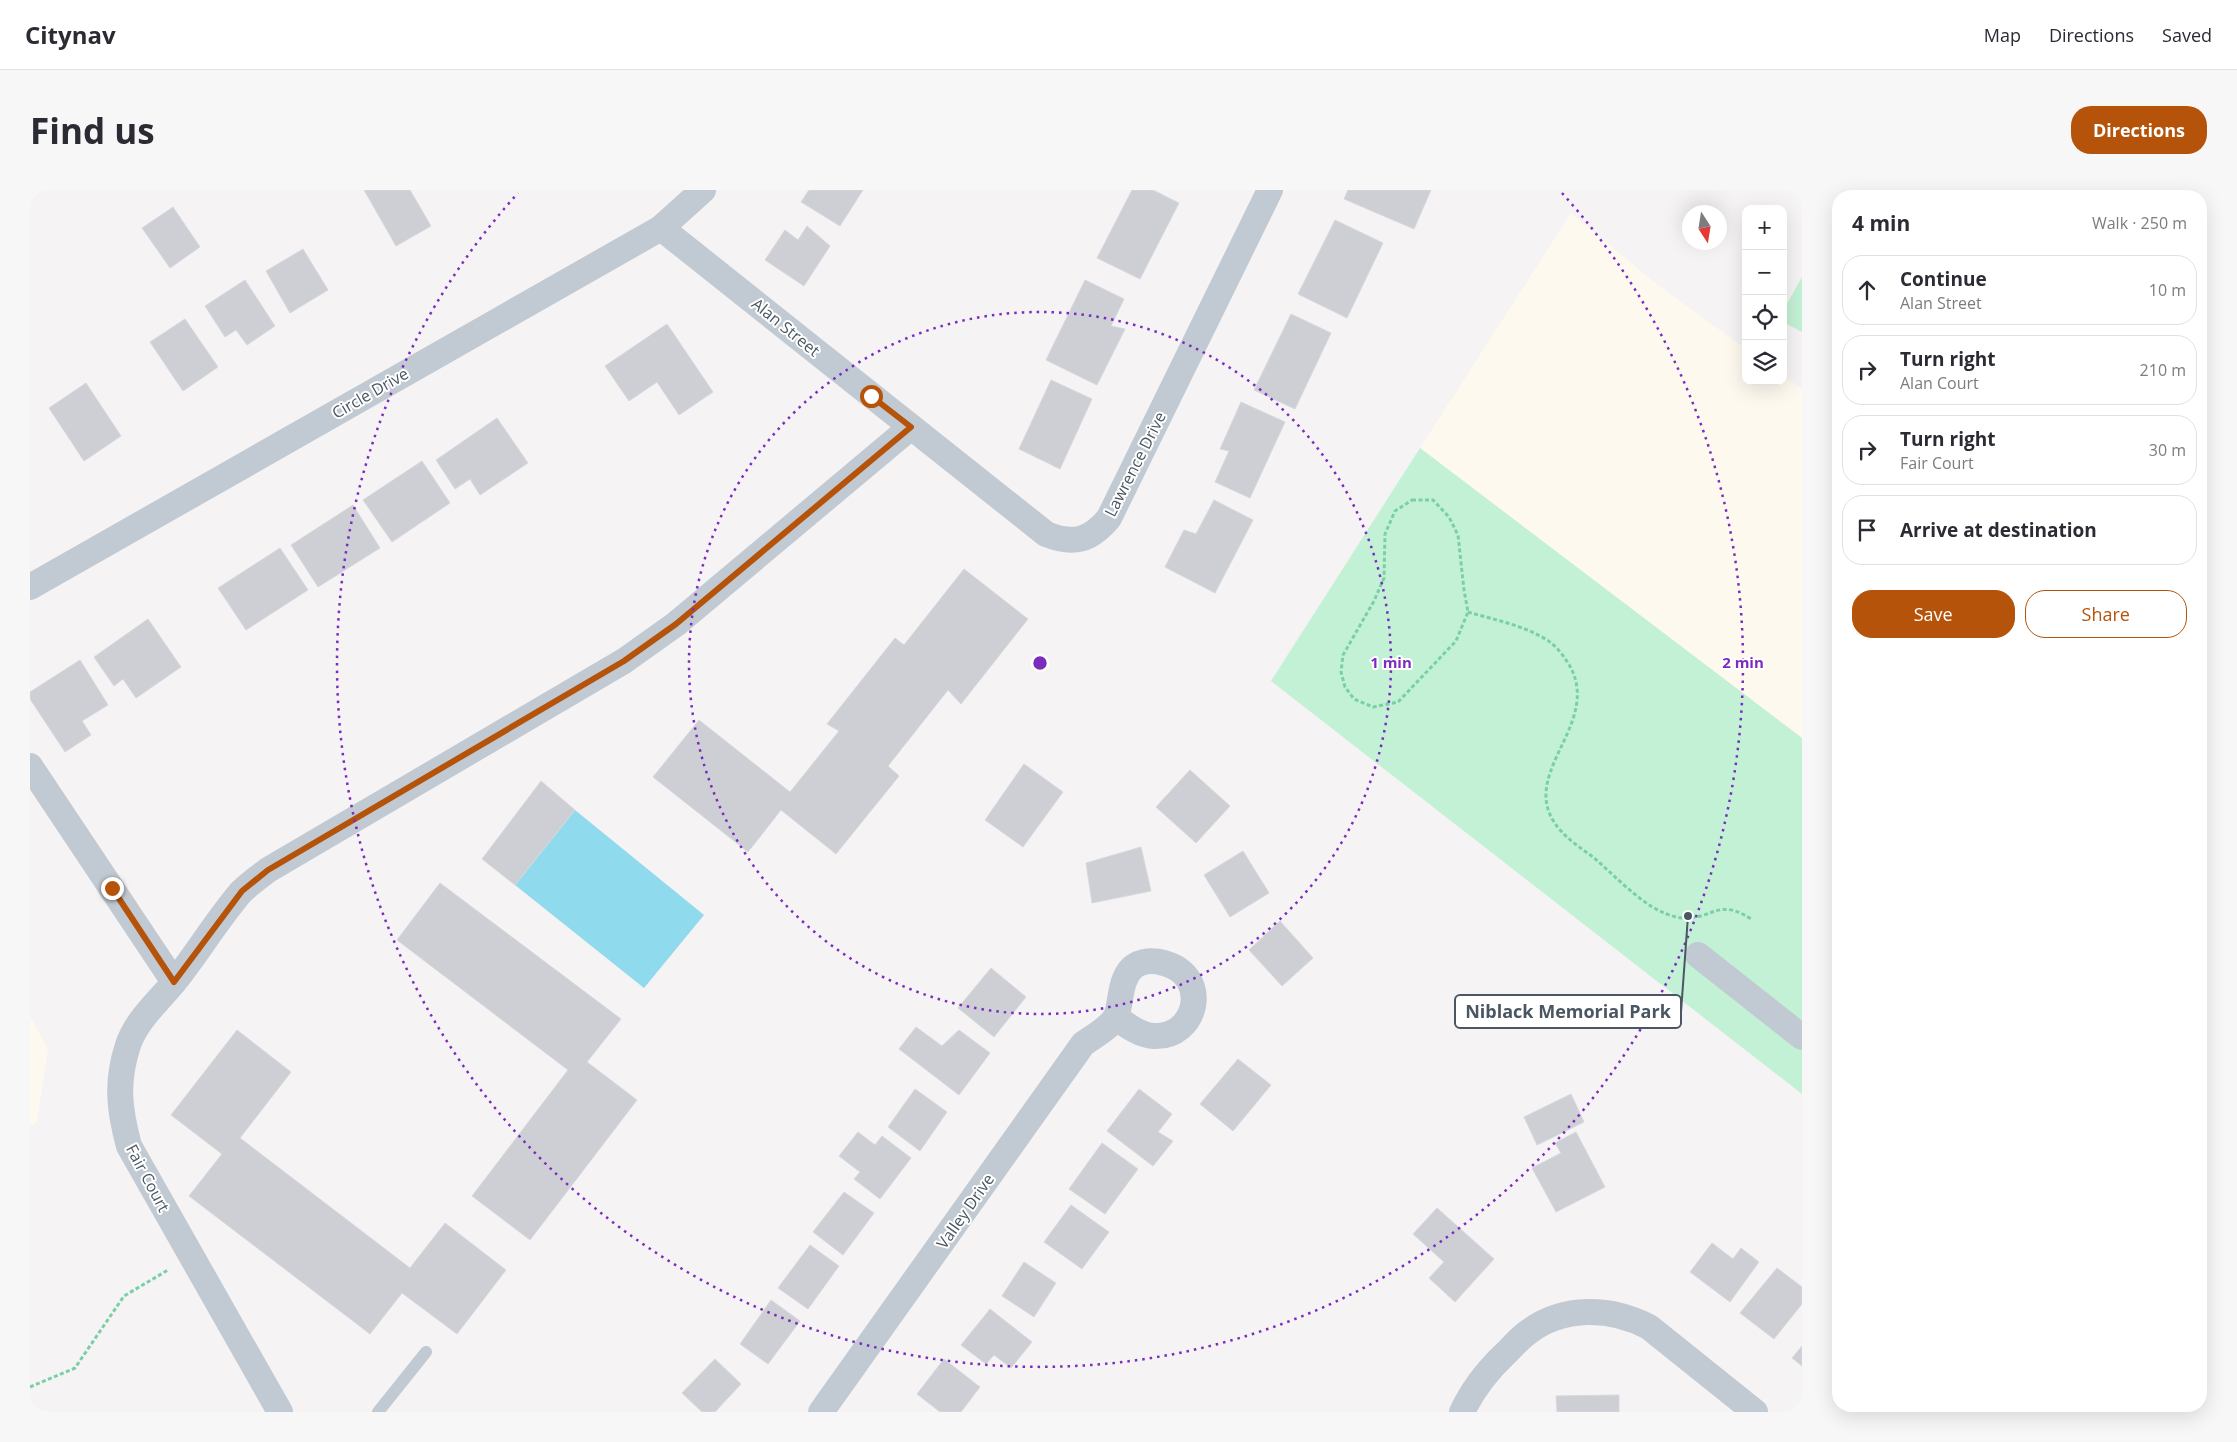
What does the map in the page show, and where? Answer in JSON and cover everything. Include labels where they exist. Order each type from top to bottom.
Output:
[{"type":"street","name":"Circle Drive","points":[[30,587],[661,228],[703,190]]},
{"type":"street","name":"Lawrence Drive","points":[[911,427],[1046,534],[1060,540],[1082,539],[1099,531],[1109,518],[1270,190]]},
{"type":"street","name":"Alan Street","points":[[661,228],[911,427]]},
{"type":"street","name":"Fair Court","points":[[280,1412],[129,1146],[120,1114],[122,1066],[129,1042],[142,1019],[174,982],[242,891],[268,870],[624,661],[676,624],[911,427]]},
{"type":"street","points":[[30,766],[174,982]]},
{"type":"street","points":[[1698,955],[1802,1037]]},
{"type":"street","name":"Valley Drive","points":[[821,1412],[1083,1044],[1116,1017]]},
{"type":"street","points":[[1462,1412],[1492,1366],[1526,1333],[1541,1324],[1565,1314],[1590,1311],[1618,1314],[1649,1326],[1755,1412]]},
{"type":"lane","points":[[378,1412],[426,1352]]},
{"type":"path","points":[[1412,500],[1433,500],[1449,517],[1458,534],[1468,612],[1456,641],[1398,702],[1372,707],[1354,699],[1345,687],[1341,672],[1343,655],[1374,601],[1384,578],[1385,534],[1395,511],[1412,500]]},
{"type":"path","points":[[1468,612],[1534,633],[1551,643],[1568,661],[1575,676],[1579,695],[1575,719],[1551,766],[1546,798],[1549,813],[1561,831],[1647,903],[1664,913],[1683,918],[1717,909],[1738,910],[1751,919]]},
{"type":"path","points":[[30,1387],[74,1368],[124,1296],[192,1257]]},
{"type":"shaded area","points":[[1571,213],[1659,286],[1742,346],[1742,385],[1787,385],[1787,379],[1802,389],[1802,738],[1420,448]]},
{"type":"shaded area","points":[[30,1016],[48,1049],[37,1122],[30,1126]]},
{"type":"green space","points":[[1802,277],[1802,332],[1787,324],[1787,304]]},
{"type":"green space","points":[[1420,448],[1802,738],[1802,1094],[1271,681]]},
{"type":"water","points":[[575,810],[704,915],[644,988],[515,885]]},
{"type":"building","points":[[364,190],[410,190],[431,226],[396,246]]},
{"type":"building","points":[[809,190],[863,190],[840,226],[801,202]]},
{"type":"building","points":[[1132,190],[1153,190],[1179,203],[1140,279],[1097,258]]},
{"type":"building","points":[[1348,190],[1431,190],[1414,229],[1344,199]]},
{"type":"building","points":[[173,207],[200,247],[170,268],[142,228]]},
{"type":"building","points":[[1335,220],[1383,243],[1347,318],[1298,294]]},
{"type":"building","points":[[807,226],[830,246],[804,286],[765,260],[785,230],[798,240]]},
{"type":"building","points":[[303,249],[328,290],[290,313],[266,271]]},
{"type":"building","points":[[245,280],[275,326],[247,345],[236,330],[225,337],[205,306]]},
{"type":"building","points":[[1085,280],[1124,299],[1111,326],[1125,329],[1097,385],[1046,360]]},
{"type":"building","points":[[1291,314],[1331,333],[1295,409],[1254,390]]},
{"type":"building","points":[[185,319],[218,367],[183,391],[150,342]]},
{"type":"building","points":[[667,324],[713,392],[679,415],[657,382],[629,401],[605,366]]},
{"type":"building","points":[[1051,380],[1092,399],[1060,469],[1019,449]]},
{"type":"building","points":[[86,383],[121,436],[84,461],[49,408]]},
{"type":"building","points":[[1241,402],[1285,422],[1250,498],[1215,482],[1229,451],[1220,449]]},
{"type":"building","points":[[497,418],[528,463],[480,495],[470,479],[455,489],[436,460]]},
{"type":"building","points":[[422,461],[450,503],[392,542],[363,500]]},
{"type":"building","points":[[1214,500],[1253,520],[1215,593],[1165,567],[1184,530],[1196,534]]},
{"type":"building","points":[[353,505],[380,548],[318,587],[291,545]]},
{"type":"building","points":[[280,548],[308,590],[246,630],[218,588]]},
{"type":"building","points":[[964,569],[1028,619],[961,704],[948,690],[888,766],[899,776],[836,854],[781,810],[748,852],[653,777],[699,720],[790,792],[839,731],[827,724],[895,638],[904,645]]},
{"type":"building","points":[[148,619],[181,667],[136,698],[123,679],[114,686],[94,657]]},
{"type":"building","points":[[80,660],[108,705],[82,721],[91,735],[65,752],[30,699],[30,692]]},
{"type":"building","points":[[1024,764],[1063,792],[1023,847],[985,820]]},
{"type":"building","points":[[1190,770],[1230,806],[1196,843],[1156,807]]},
{"type":"building","points":[[541,781],[575,810],[515,885],[482,859]]},
{"type":"building","points":[[1141,847],[1151,891],[1092,903],[1086,863]]},
{"type":"building","points":[[1243,851],[1269,893],[1230,917],[1204,875]]},
{"type":"building","points":[[440,883],[621,1019],[587,1062],[637,1100],[530,1240],[472,1196],[568,1070],[397,940]]},
{"type":"building","points":[[1280,921],[1313,958],[1282,986],[1249,950]]},
{"type":"building","points":[[991,968],[1026,997],[994,1037],[958,1008]]},
{"type":"building","points":[[916,1027],[942,1046],[959,1030],[990,1053],[959,1095],[899,1049]]},
{"type":"building","points":[[237,1030],[291,1072],[240,1138],[410,1268],[445,1223],[506,1270],[457,1334],[402,1293],[370,1334],[189,1196],[222,1154],[171,1115]]},
{"type":"building","points":[[1238,1059],[1271,1085],[1233,1131],[1200,1104]]},
{"type":"building","points":[[915,1089],[947,1112],[920,1151],[888,1127]]},
{"type":"building","points":[[1139,1089],[1172,1114],[1158,1132],[1173,1141],[1153,1166],[1107,1131]]},
{"type":"building","points":[[1571,1094],[1584,1122],[1537,1145],[1524,1117]]},
{"type":"building","points":[[858,1132],[875,1145],[882,1136],[911,1158],[880,1199],[854,1179],[860,1172],[839,1156]]},
{"type":"building","points":[[1576,1132],[1605,1187],[1556,1212],[1532,1168],[1561,1153],[1555,1143]]},
{"type":"building","points":[[1102,1143],[1138,1169],[1105,1214],[1069,1189]]},
{"type":"building","points":[[844,1192],[874,1213],[843,1255],[813,1232]]},
{"type":"building","points":[[1071,1205],[1109,1232],[1082,1269],[1044,1242]]},
{"type":"building","points":[[1437,1208],[1494,1259],[1455,1302],[1429,1278],[1444,1262],[1413,1234]]},
{"type":"building","points":[[1712,1243],[1733,1259],[1741,1248],[1759,1262],[1730,1302],[1690,1272]]},
{"type":"building","points":[[810,1245],[839,1266],[808,1309],[778,1288]]},
{"type":"building","points":[[1024,1262],[1056,1283],[1034,1317],[1002,1296]]},
{"type":"building","points":[[1777,1268],[1802,1287],[1802,1304],[1774,1339],[1740,1313]]},
{"type":"building","points":[[771,1300],[800,1321],[768,1364],[740,1344]]},
{"type":"building","points":[[990,1309],[1032,1342],[1011,1368],[994,1355],[986,1364],[961,1345]]},
{"type":"building","points":[[1802,1346],[1802,1366],[1792,1358]]},
{"type":"building","points":[[715,1359],[741,1384],[715,1412],[702,1412],[682,1393]]},
{"type":"building","points":[[944,1359],[980,1387],[961,1412],[940,1412],[917,1394]]},
{"type":"building","points":[[1619,1395],[1619,1412],[1557,1412],[1556,1396]]},
{"type":"place","name":"Niblack Memorial Park","points":[[1688,916]]},
{"type":"route","points":[[112,888],[174,982],[242,891],[268,870],[624,661],[676,624],[911,427],[871,396]]}]
